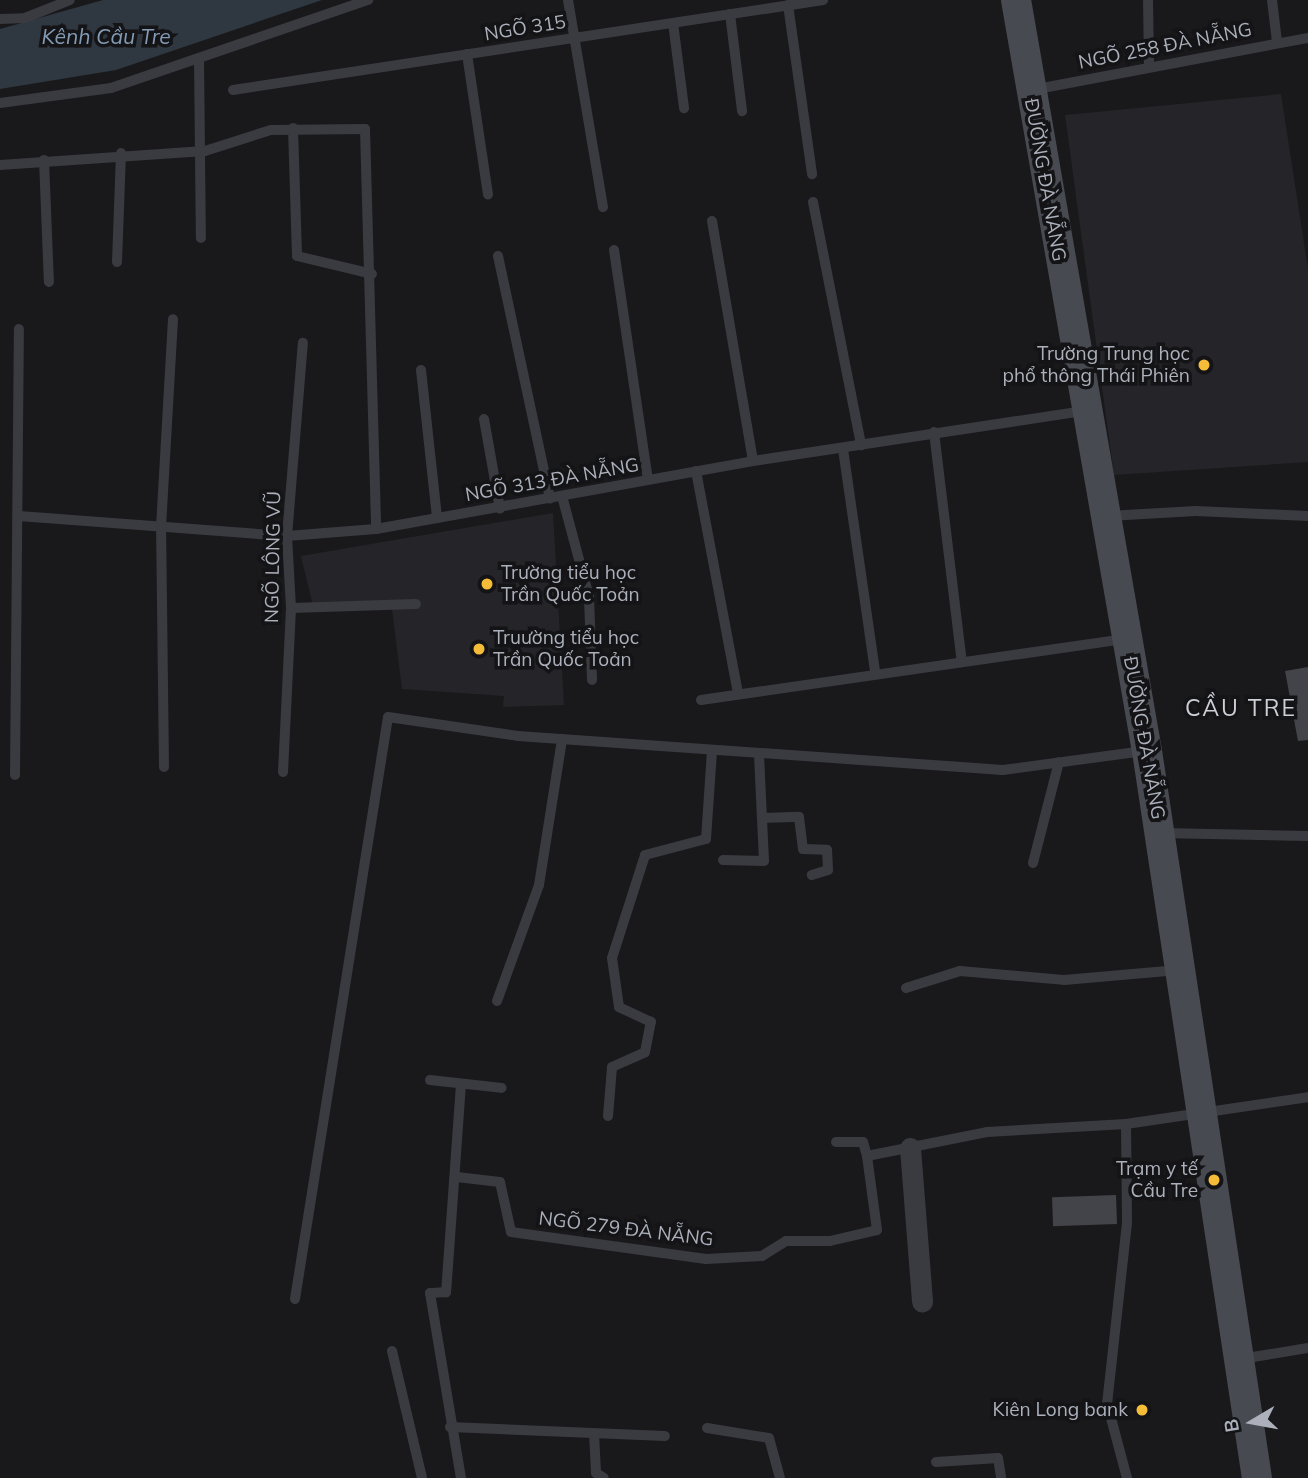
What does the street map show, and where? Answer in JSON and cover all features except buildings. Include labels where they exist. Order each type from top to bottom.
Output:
[{"type":"main road","name":"ĐƯỜNG ĐÀ NẴNG","points":[[1016,0],[1028,91],[1147,751],[1257,1478]]},
{"type":"street","points":[[910,1148],[922,1302]]},
{"type":"lane","points":[[0,19],[25,18],[70,0]]},
{"type":"lane","points":[[0,103],[111,88],[368,0]]},
{"type":"lane","points":[[568,0],[603,207]]},
{"type":"lane","name":"NGÕ 315","points":[[233,90],[781,4],[822,0]]},
{"type":"lane","points":[[1148,0],[1150,67]]},
{"type":"lane","points":[[1272,0],[1277,42]]},
{"type":"lane","points":[[781,4],[812,174]]},
{"type":"lane","points":[[730,14],[742,111]]},
{"type":"lane","points":[[673,23],[684,108]]},
{"type":"lane","name":"NGÕ 258 ĐÀ NẴNG","points":[[1028,91],[1308,37]]},
{"type":"lane","points":[[467,54],[488,194]]},
{"type":"lane","points":[[199,58],[205,151],[201,237]]},
{"type":"lane","points":[[293,128],[298,256],[372,274]]},
{"type":"lane","points":[[0,165],[121,153],[205,151],[293,128],[365,130],[372,274],[376,529]]},
{"type":"lane","points":[[117,262],[121,153]]},
{"type":"lane","points":[[44,160],[49,282]]},
{"type":"lane","points":[[813,202],[861,445]]},
{"type":"lane","points":[[712,221],[753,461]]},
{"type":"lane","points":[[614,250],[648,480]]},
{"type":"lane","points":[[498,256],[550,498]]},
{"type":"lane","points":[[164,766],[161,527],[173,319]]},
{"type":"lane","points":[[15,775],[19,329]]},
{"type":"lane","name":"NGÕ LÔNG VŨ","points":[[283,772],[291,608],[287,536],[303,343]]},
{"type":"lane","points":[[421,370],[437,518]]},
{"type":"lane","name":"NGÕ 313 ĐÀ NẴNG","points":[[19,516],[287,536],[376,529],[500,509],[753,461],[1087,411]]},
{"type":"lane","points":[[484,419],[500,509]]},
{"type":"lane","points":[[934,432],[962,662]]},
{"type":"lane","points":[[843,449],[875,671]]},
{"type":"lane","points":[[696,471],[738,694]]},
{"type":"lane","points":[[562,496],[589,597],[592,680]]},
{"type":"lane","points":[[1105,517],[1196,511],[1308,516]]},
{"type":"lane","points":[[291,608],[416,604]]},
{"type":"lane","points":[[701,700],[875,671],[1127,639]]},
{"type":"lane","points":[[295,1298],[388,718],[562,739],[1003,770],[1147,751]]},
{"type":"lane","points":[[497,1001],[539,885],[562,739]]},
{"type":"lane","points":[[608,1116],[612,1067],[645,1052],[651,1022],[619,1007],[612,958],[645,855],[706,839],[712,750]]},
{"type":"lane","points":[[723,860],[764,861],[759,753]]},
{"type":"lane","points":[[1033,863],[1059,762]]},
{"type":"lane","points":[[762,818],[799,817],[803,849],[827,850],[828,870],[812,875]]},
{"type":"lane","points":[[1160,833],[1308,836]]},
{"type":"lane","points":[[906,988],[960,971],[1064,980],[1179,970]]},
{"type":"lane","points":[[430,1080],[502,1088]]},
{"type":"lane","points":[[461,1084],[457,1177],[446,1292],[430,1293],[450,1427],[461,1478]]},
{"type":"lane","points":[[836,1142],[863,1142],[867,1156],[987,1132],[1126,1124],[1308,1097]]},
{"type":"lane","points":[[1126,1124],[1127,1223],[1107,1403],[1127,1478]]},
{"type":"lane","name":"NGÕ 279 ĐÀ NẴNG","points":[[457,1177],[500,1182],[511,1232],[706,1259],[762,1256],[786,1241],[830,1241],[877,1230],[867,1156]]},
{"type":"lane","points":[[1238,1360],[1308,1348]]},
{"type":"lane","points":[[392,1351],[422,1478]]},
{"type":"lane","points":[[450,1427],[665,1436]]},
{"type":"lane","points":[[707,1428],[769,1438],[780,1478]]},
{"type":"lane","points":[[594,1433],[596,1473],[604,1478]]},
{"type":"lane","points":[[936,1462],[998,1458],[1001,1478]]},
{"type":"shaded area","name":"Trường Trung học phổ thông Thái Phiên","points":[[1281,94],[1308,269],[1308,462],[1114,475],[1065,115]]},
{"type":"shaded area","name":"Truường tiểu học Trần Quốc Toản","points":[[553,513],[564,705],[503,707],[504,696],[402,689],[392,609],[314,610],[301,556]]},
{"type":"water","name":"Kênh Cầu Tre","points":[[103,0],[322,0],[116,70],[0,89],[0,29]]},
{"type":"place","name":"Trường Trung học phổ thông Thái Phiên","points":[[1204,365]]},
{"type":"place","name":"Trường tiểu học Trần Quốc Toản","points":[[487,584]]},
{"type":"place","name":"Truường tiểu học Trần Quốc Toản","points":[[479,649]]},
{"type":"place","name":"Trạm y tế Cầu Tre","points":[[1214,1180]]},
{"type":"place","name":"Kiên Long bank","points":[[1142,1410]]},
{"type":"district","name":"CẦU TRE","points":[[1241,708]]}]
